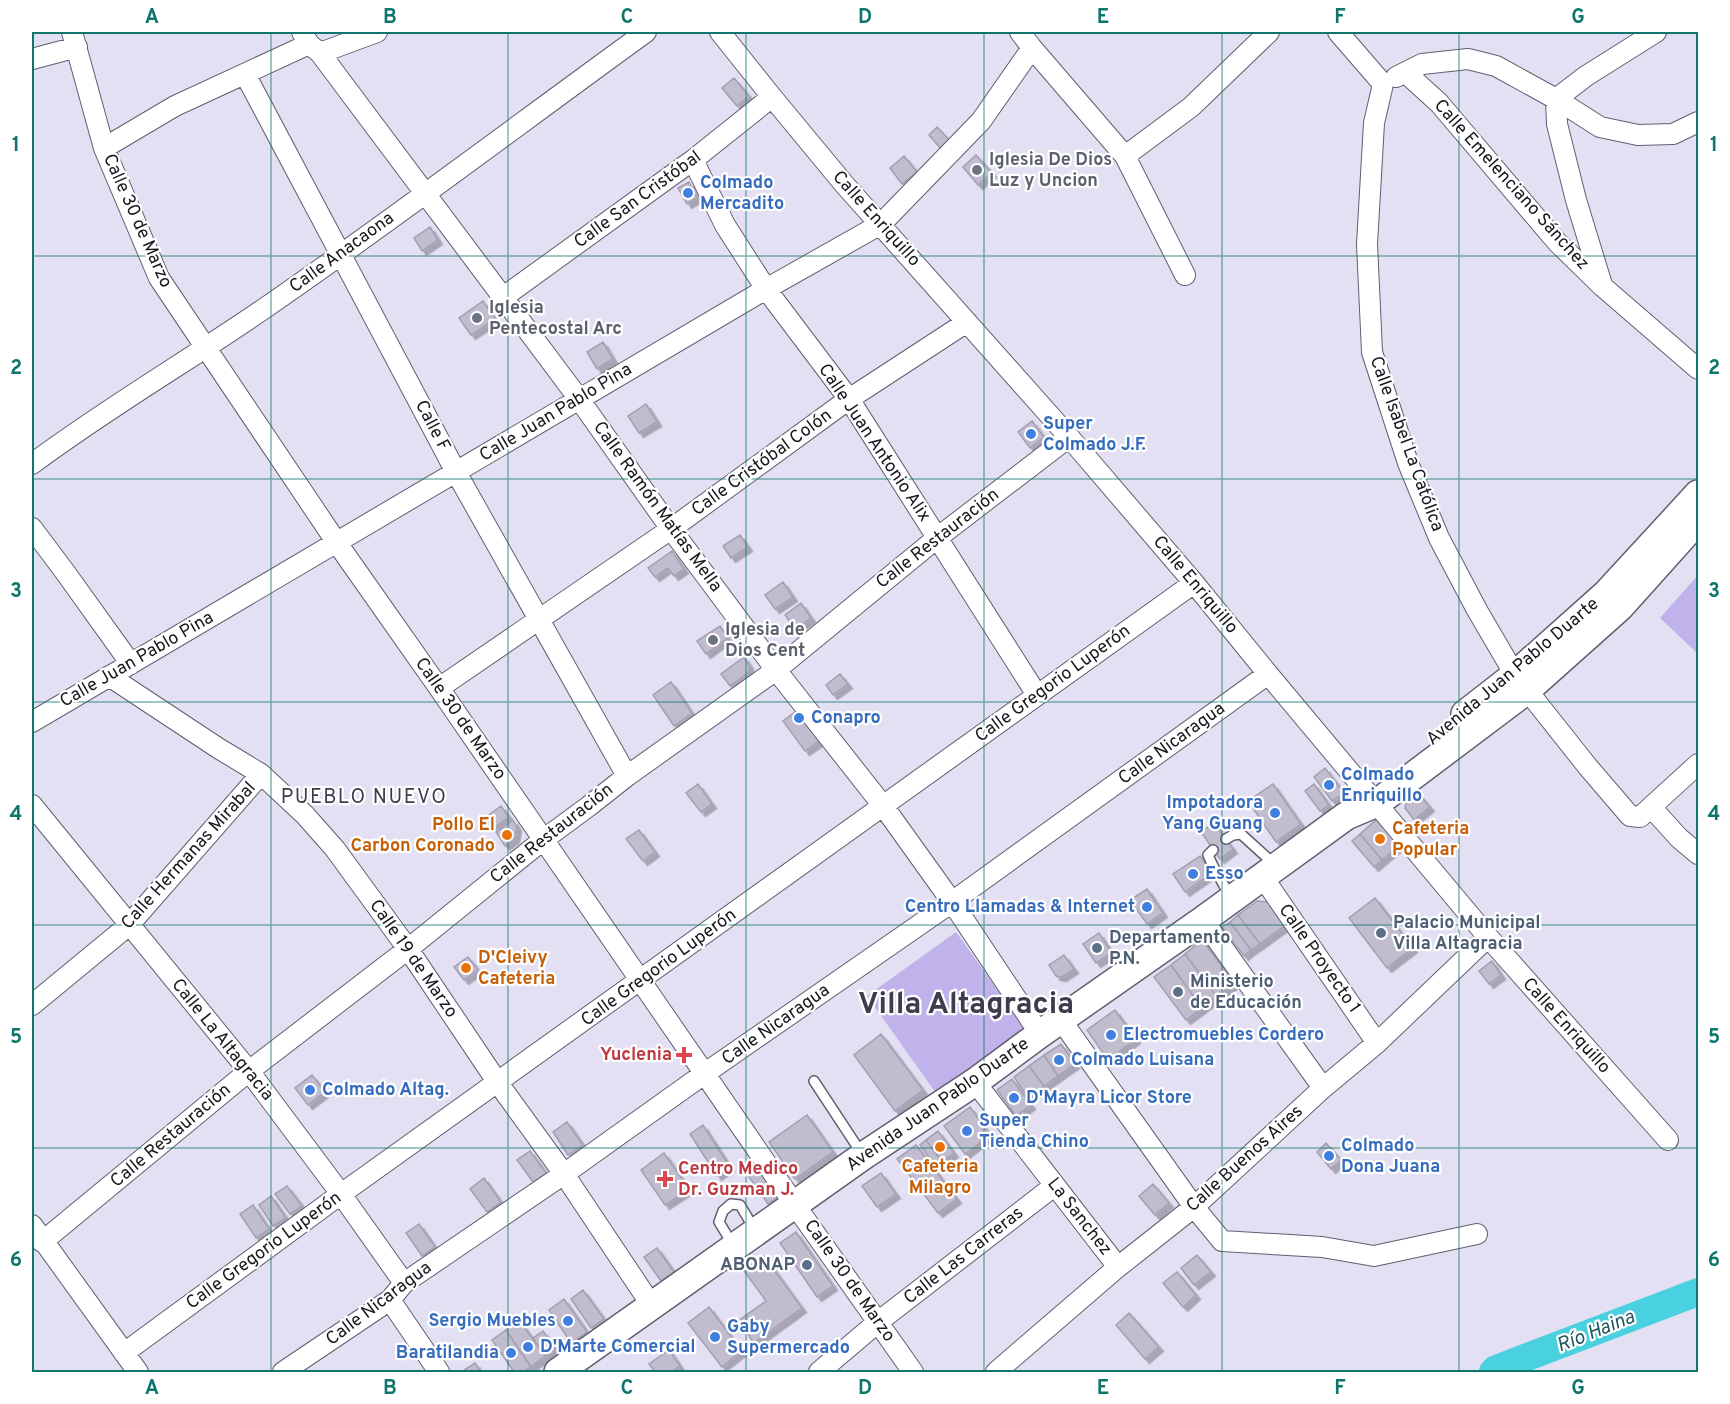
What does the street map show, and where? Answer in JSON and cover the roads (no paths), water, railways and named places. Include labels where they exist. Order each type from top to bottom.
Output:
[{"type":"main road","name":"Avenida Juan Pablo Duarte","points":[[1521,683],[1698,494]]},
{"type":"main road","name":"Avenida Juan Pablo Duarte","points":[[558,1372],[863,1156],[975,1082],[1372,797],[1620,607],[1698,520]]},
{"type":"street","points":[[104,148],[175,106],[310,43],[377,32]]},
{"type":"street","name":"Calle Anacaona","points":[[32,464],[71,435],[206,349],[341,255],[646,32]]},
{"type":"street","name":"Calle Enriquillo","points":[[720,32],[844,184],[968,322],[1194,582],[1488,937],[1668,1140]]},
{"type":"street","points":[[1020,32],[1125,156],[1185,275]]},
{"type":"street","points":[[1125,156],[1191,107],[1269,32]]},
{"type":"street","points":[[1338,32],[1383,84],[1422,64],[1468,58],[1496,66],[1556,99],[1600,127],[1638,135],[1673,134],[1698,122]]},
{"type":"street","points":[[1556,99],[1586,76],[1656,32]]},
{"type":"street","points":[[32,59],[75,39]]},
{"type":"street","name":"Calle 30 de Marzo","points":[[75,39],[104,148],[159,278],[337,543],[795,1206],[913,1372]]},
{"type":"street","name":"Calle Ramón Matías Mella","points":[[310,43],[579,399],[671,529],[776,670],[884,807],[952,902],[1222,1241],[1322,1247],[1374,1256],[1478,1234]]},
{"type":"street","name":"Calle Juan Pablo Pina","points":[[32,722],[766,289],[881,224],[981,121],[1032,48]]},
{"type":"street","name":"Calle Emelenciano Sánchez","points":[[1406,72],[1439,103],[1557,242],[1602,286],[1698,369]]},
{"type":"street","name":"Calle F","points":[[244,74],[456,472],[627,776]]},
{"type":"street","name":"Calle Isabel La Católica","points":[[1383,84],[1374,123],[1367,244],[1372,352],[1408,463],[1439,538],[1477,610],[1521,683],[1630,816],[1640,817],[1651,807]]},
{"type":"street","name":"Calle San Cristóbal","points":[[502,298],[693,160],[772,97]]},
{"type":"street","points":[[1556,99],[1557,124],[1576,200],[1602,286]]},
{"type":"street","name":"Calle Juan Antonio Alix","points":[[693,160],[724,225],[766,289],[849,399],[1037,695]]},
{"type":"street","name":"Calle Cristóbal Colón","points":[[439,688],[671,529],[849,399],[968,322]]},
{"type":"street","name":"Calle Restauración","points":[[37,1234],[408,949],[543,840],[627,776],[776,670],[937,538],[1069,437]]},
{"type":"street","points":[[32,528],[130,664]]},
{"type":"street","name":"Calle Gregorio Luperón","points":[[124,1353],[341,1194],[884,807],[1194,582]]},
{"type":"street","name":"Calle Nicaragua","points":[[283,1372],[390,1300],[404,1283],[564,1174],[952,902],[1268,674]]},
{"type":"street","name":"Calle 19 de Marzo","points":[[109,676],[261,774],[305,816],[335,849],[408,949],[498,1083],[564,1174],[652,1306]]},
{"type":"street","points":[[1698,764],[1651,807],[1679,838],[1698,854]]},
{"type":"street","name":"Calle Hermanas Mirabal","points":[[32,1005],[129,925],[261,774]]},
{"type":"street","name":"Calle La Altagracia","points":[[32,805],[249,1071],[404,1283]]},
{"type":"street","name":"Calle Proyecto 1","points":[[1269,871],[1377,1042]]},
{"type":"street","points":[[1203,920],[1323,1088]]},
{"type":"street","name":"Calle Buenos Aires","points":[[996,1372],[1118,1267],[1194,1207],[1323,1088],[1377,1042],[1488,937]]},
{"type":"street","name":"La Sanchez","points":[[975,1082],[1118,1267]]},
{"type":"street","name":"Calle Las Carreras","points":[[819,1372],[878,1322],[1054,1186]]},
{"type":"street","points":[[37,1234],[138,1372]]},
{"type":"street","points":[[390,1300],[439,1372]]},
{"type":"lane","points":[[1226,839],[1241,834],[1269,871]]},
{"type":"lane","points":[[1213,849],[1208,855],[1231,898]]},
{"type":"lane","points":[[814,1081],[863,1156]]},
{"type":"lane","points":[[734,1248],[719,1222],[723,1211],[731,1204],[741,1205],[757,1232]]},
{"type":"waterway","name":"Río Haina","points":[[1493,1372],[1698,1292]]},
{"type":"place","name":"Iglesia De Dios Luz y Uncion","points":[[977,170]]},
{"type":"place","name":"Colmado Mercadito","points":[[688,193]]},
{"type":"place","name":"Iglesia Pentecostal Arc","points":[[477,318]]},
{"type":"place","name":"Super Colmado J.F.","points":[[1031,434]]},
{"type":"place","name":"Iglesia de Dios Cent","points":[[713,640]]},
{"type":"place","name":"Conapro","points":[[799,718]]},
{"type":"place","name":"Colmado Enriquillo","points":[[1329,785]]},
{"type":"place","name":"Impotadora Yang Guang","points":[[1275,813]]},
{"type":"place","name":"Pollo El Carbon Coronado","points":[[507,835]]},
{"type":"place","name":"Cafeteria Popular","points":[[1380,839]]},
{"type":"place","name":"Esso","points":[[1193,874]]},
{"type":"place","name":"Centro Llamadas & Internet","points":[[1147,907]]},
{"type":"place","name":"Palacio Municipal Villa Altagracia","points":[[1381,933]]},
{"type":"place","name":"Departamento P.N.","points":[[1097,948]]},
{"type":"place","name":"D'Cleivy Cafeteria","points":[[466,968]]},
{"type":"place","name":"Ministerio de Educación","points":[[1178,992]]},
{"type":"place","name":"Electromuebles Cordero","points":[[1111,1035]]},
{"type":"place","name":"Yuclenia","points":[[684,1055]]},
{"type":"place","name":"Colmado Luisana","points":[[1059,1060]]},
{"type":"place","name":"Colmado Altag.","points":[[310,1090]]},
{"type":"place","name":"D'Mayra Licor Store","points":[[1014,1098]]},
{"type":"place","name":"Super Tienda Chino","points":[[967,1131]]},
{"type":"place","name":"Cafeteria Milagro","points":[[940,1147]]},
{"type":"place","name":"Colmado Dona Juana","points":[[1329,1156]]},
{"type":"place","name":"Centro Medico Dr. Guzman J.","points":[[665,1179]]},
{"type":"place","name":"ABONAP","points":[[807,1265]]},
{"type":"place","name":"Sergio Muebles","points":[[568,1321]]},
{"type":"place","name":"Gaby Supermercado","points":[[715,1337]]},
{"type":"place","name":"D'Marte Comercial","points":[[528,1347]]},
{"type":"place","name":"Baratilandia","points":[[511,1353]]},
{"type":"district","name":"PUEBLO NUEVO","points":[[364,798]]},
{"type":"district","name":"Villa Altagracia","points":[[966,1005]]}]
